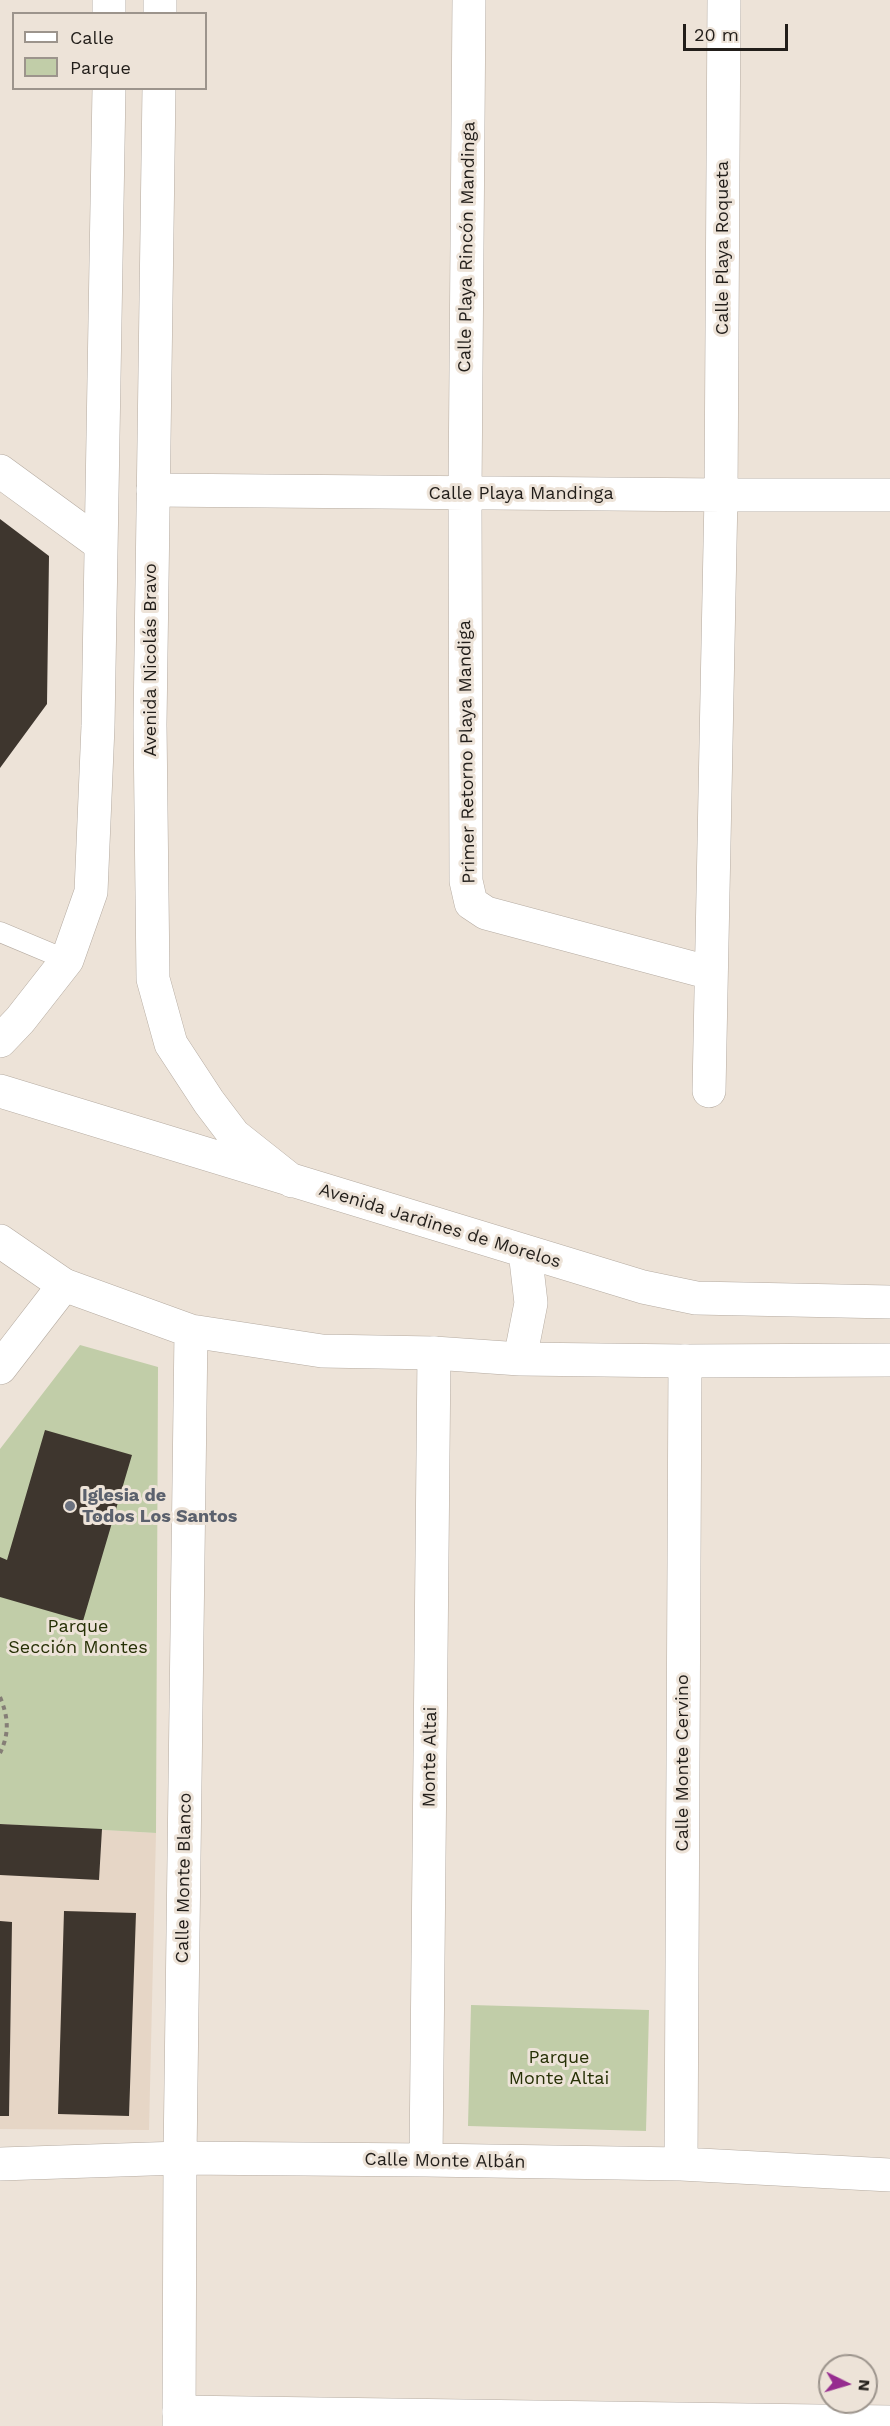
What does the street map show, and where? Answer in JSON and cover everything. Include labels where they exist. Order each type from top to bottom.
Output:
[{"type":"street","name":"Calle Playa Rincón Mandinga","points":[[465,493],[469,0]]},
{"type":"street","name":"Calle Playa Roqueta","points":[[721,495],[724,0]]},
{"type":"street","points":[[0,1041],[20,1020],[66,960],[91,892],[98,726],[109,90]]},
{"type":"street","name":"Avenida Nicolás Bravo","points":[[159,90],[150,724],[153,979],[171,1044],[209,1102],[234,1135],[292,1181]]},
{"type":"street","points":[[0,471],[100,544]]},
{"type":"street","name":"Calle Playa Mandinga","points":[[153,490],[890,495]]},
{"type":"street","name":"Primer Retorno Playa Mandiga","points":[[465,493],[466,881],[471,903],[486,913],[711,973]]},
{"type":"street","points":[[708,1090],[721,495]]},
{"type":"street","points":[[98,726],[150,724]]},
{"type":"street","name":"Avenida Jardines de Morelos","points":[[0,1091],[643,1287],[696,1298],[890,1302]]},
{"type":"street","points":[[0,1240],[64,1285],[191,1331],[322,1351],[434,1353],[520,1359],[890,1360]]},
{"type":"street","points":[[520,1359],[531,1303],[525,1251]]},
{"type":"street","points":[[0,1368],[64,1285]]},
{"type":"street","name":"Calle Monte Blanco","points":[[179,2419],[180,2158],[191,1331]]},
{"type":"street","name":"Monte Altai","points":[[426,2160],[434,1353]]},
{"type":"street","name":"Calle Monte Cervino","points":[[681,2164],[685,1361]]},
{"type":"street","name":"Calle Monte Albán","points":[[0,2164],[180,2158],[426,2160],[681,2164],[890,2175]]},
{"type":"street","points":[[179,2419],[890,2422]]},
{"type":"lane","points":[[0,932],[66,960]]},
{"type":"path","points":[[0,1697],[6,1713],[7,1733],[0,1753]]},
{"type":"shaded area","points":[[0,1824],[156,1833],[149,2130],[0,2129]]},
{"type":"green space","name":"Parque Sección Montes","points":[[80,1345],[158,1367],[156,1833],[0,1824],[0,1449]]},
{"type":"green space","name":"Parque Monte Altai","points":[[471,2005],[649,2010],[646,2131],[468,2126]]},
{"type":"building","points":[[0,519],[49,556],[47,704],[0,768]]},
{"type":"building","name":"Iglesia de Todos Los Santos","points":[[45,1430],[132,1455],[83,1621],[0,1597],[0,1557],[7,1560]]},
{"type":"building","points":[[0,1824],[102,1829],[99,1880],[0,1875]]},
{"type":"building","points":[[64,1911],[136,1913],[129,2116],[58,2114]]},
{"type":"building","points":[[0,1921],[12,1922],[9,2116],[0,2116]]},
{"type":"place","name":"Iglesia de Todos Los Santos","points":[[70,1506]]}]
